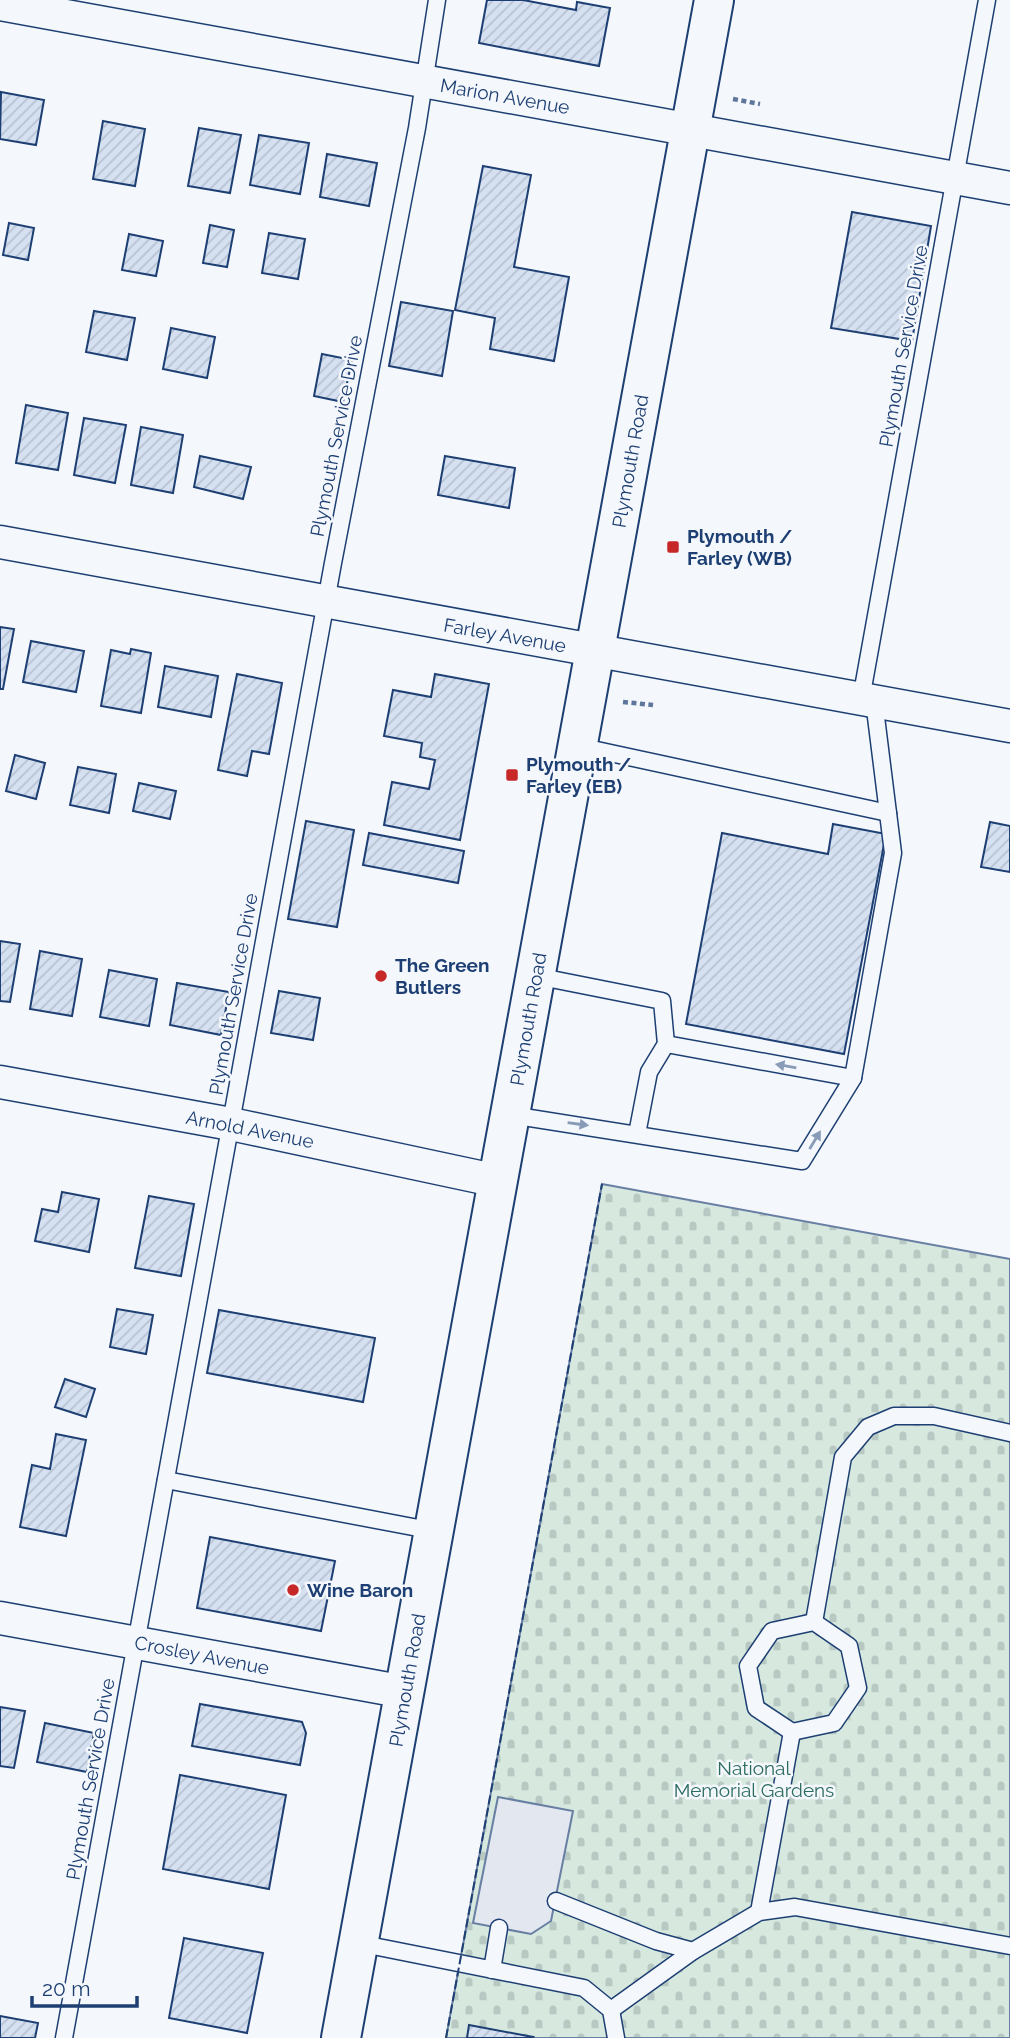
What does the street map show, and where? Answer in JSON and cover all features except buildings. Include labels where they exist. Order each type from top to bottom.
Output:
[{"type":"main road","name":"Plymouth Road","points":[[341,2038],[714,0]]},
{"type":"street","name":"Marion Avenue","points":[[0,4],[1010,188]]},
{"type":"street","name":"Farley Avenue","points":[[0,542],[1010,726]]},
{"type":"street","name":"Arnold Avenue","points":[[0,1082],[231,1124],[498,1181]]},
{"type":"street","name":"Crosley Avenue","points":[[0,1618],[405,1692]]},
{"type":"lane","name":"Plymouth Service Drive","points":[[64,2038],[326,603],[416,128],[437,0]]},
{"type":"lane","name":"Plymouth Service Drive","points":[[853,1078],[893,853],[868,700],[987,0]]},
{"type":"lane","points":[[578,746],[888,813]]},
{"type":"lane","points":[[536,976],[662,1001],[666,1044],[649,1072],[637,1134]]},
{"type":"lane","points":[[511,1115],[802,1161],[853,1078],[666,1044]]},
{"type":"lane","points":[[814,1622],[843,1457],[868,1427],[894,1416],[934,1416],[1010,1433]]},
{"type":"lane","points":[[166,1480],[434,1531]]},
{"type":"lane","points":[[814,1622],[849,1646],[858,1688],[834,1723],[792,1732],[756,1708],[748,1666],[772,1631],[814,1622]]},
{"type":"lane","points":[[758,1912],[792,1732]]},
{"type":"lane","points":[[555,1901],[656,1941],[694,1951]]},
{"type":"lane","points":[[611,2010],[694,1951],[758,1912],[795,1907],[1010,1946]]},
{"type":"lane","points":[[492,1970],[499,1928]]},
{"type":"lane","points":[[358,1943],[584,1988],[611,2010],[616,2038]]},
{"type":"green space","name":"National Memorial Gardens","points":[[602,1184],[1010,1259],[1010,2038],[446,2038]]},
{"type":"shaded area","points":[[498,1797],[573,1811],[551,1921],[531,1934],[473,1923]]},
{"type":"fence","points":[[446,2038],[602,1184]]},
{"type":"place","name":"Plymouth / Farley (WB)","points":[[673,547]]},
{"type":"place","name":"Plymouth / Farley (EB)","points":[[512,775]]},
{"type":"place","name":"The Green Butlers","points":[[381,976]]},
{"type":"place","name":"Wine Baron","points":[[293,1590]]}]
